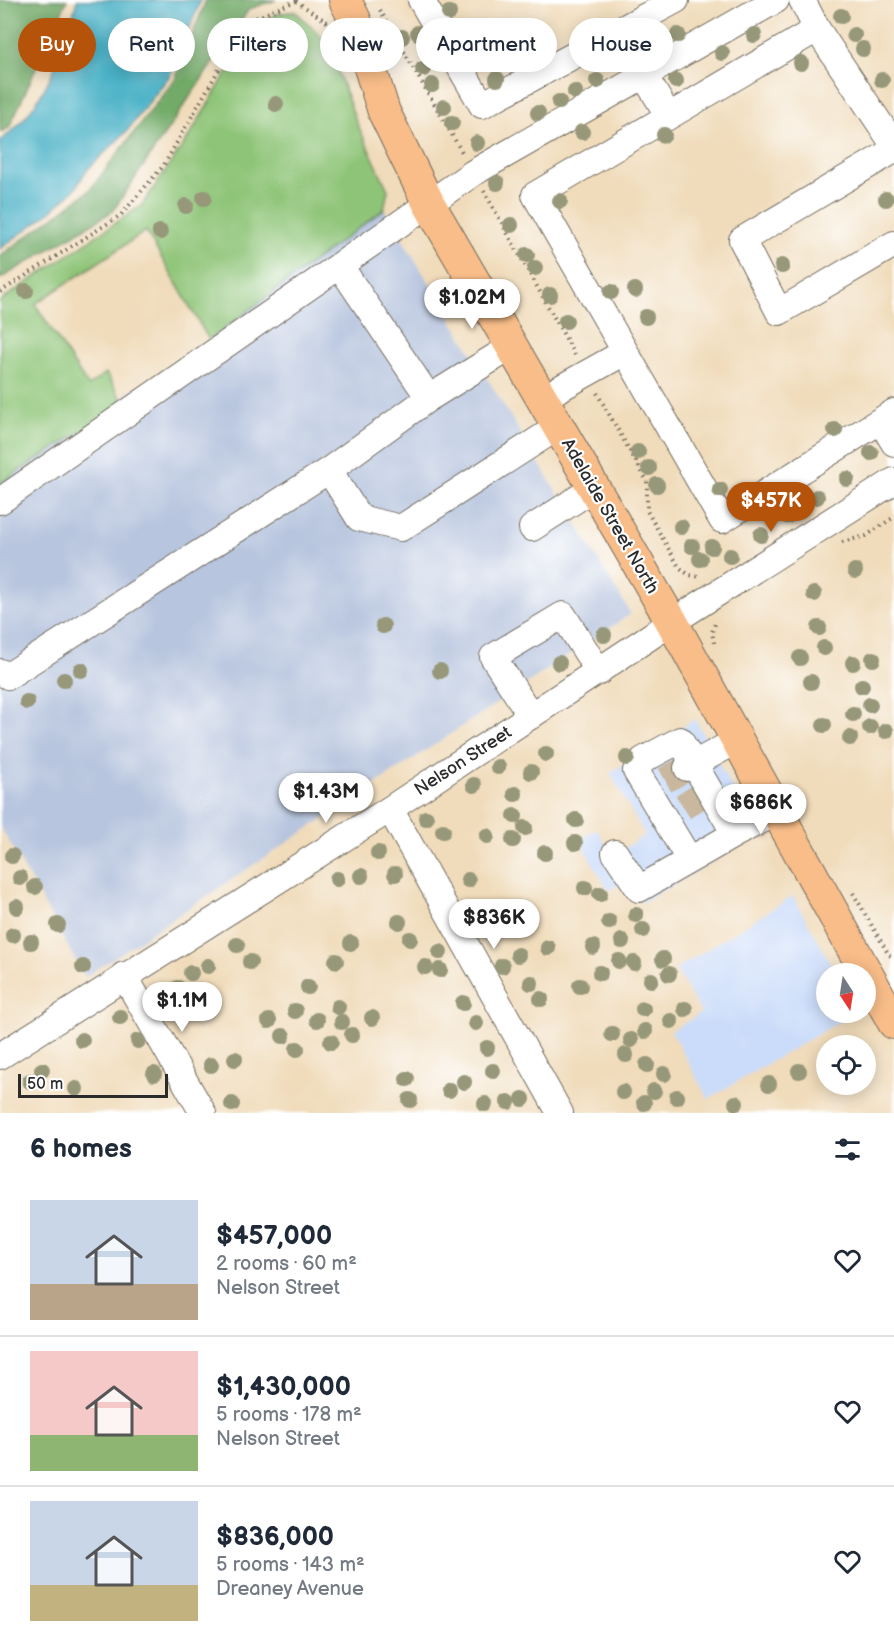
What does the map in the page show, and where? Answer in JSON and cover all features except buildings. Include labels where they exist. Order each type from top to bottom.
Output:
[{"type":"main road","name":"Adelaide Street North","points":[[345,0],[355,20],[384,112],[429,204],[672,622],[777,812],[890,1008]]},
{"type":"street","points":[[421,0],[482,105],[569,58]]},
{"type":"street","points":[[643,18],[676,0]]},
{"type":"street","points":[[0,501],[473,173],[776,0]]},
{"type":"street","points":[[802,0],[817,29],[894,145]]},
{"type":"street","points":[[817,29],[535,195],[722,520],[887,416],[894,443]]},
{"type":"street","points":[[642,72],[668,115]]},
{"type":"street","points":[[894,150],[742,240],[779,312],[894,244]]},
{"type":"street","points":[[340,266],[429,398]]},
{"type":"street","points":[[0,672],[8,676],[329,470],[429,398],[511,347]]},
{"type":"street","points":[[541,399],[626,352]]},
{"type":"street","points":[[329,470],[359,518],[401,528],[558,427]]},
{"type":"street","name":"Nelson Street","points":[[0,1056],[124,975],[390,809],[672,622],[894,481]]},
{"type":"street","points":[[532,528],[594,488]]},
{"type":"street","points":[[531,716],[493,657],[563,615],[598,672]]},
{"type":"street","points":[[674,776],[738,740]]},
{"type":"street","points":[[674,776],[690,803],[735,834]]},
{"type":"street","points":[[674,776],[690,803],[689,859]]},
{"type":"street","points":[[390,809],[560,1113]]},
{"type":"street","points":[[615,853],[639,889],[689,859],[777,812]]},
{"type":"street","points":[[124,975],[203,1113]]},
{"type":"path","points":[[0,292],[121,215],[164,165],[230,50],[253,19],[298,0]]},
{"type":"path","points":[[375,0],[464,158]]},
{"type":"path","points":[[482,186],[578,361]]},
{"type":"path","points":[[834,547],[844,541],[855,541],[866,536],[894,517]]},
{"type":"path","points":[[714,647],[712,632],[716,621],[725,616]]},
{"type":"path","points":[[848,882],[889,955],[894,957]]},
{"type":"shaded area","points":[[384,209],[631,614],[85,977],[0,826],[0,483],[108,416],[121,398],[209,340]]},
{"type":"shaded area","points":[[695,719],[758,836],[642,903],[629,878],[609,891],[579,840],[597,829],[612,856],[645,835],[610,773]]},
{"type":"shaded area","points":[[793,896],[830,963],[816,963],[816,1023],[837,1023],[708,1099],[671,1031],[701,1013],[676,969]]},
{"type":"green space","points":[[0,0],[67,0],[59,18],[18,18],[18,72],[34,72],[9,128],[0,132]]},
{"type":"green space","points":[[206,0],[276,0],[249,9],[243,18],[207,18],[207,71],[113,211],[0,279],[0,256],[89,191],[175,79],[178,72],[195,72],[195,28]]},
{"type":"green space","points":[[295,11],[302,18],[269,18]]},
{"type":"green space","points":[[308,24],[320,35],[320,72],[338,72],[356,121],[388,190],[384,209],[209,340],[146,231],[35,304],[88,386],[106,373],[121,398],[118,408],[0,483],[0,301],[142,205],[188,138],[227,72],[308,72]]},
{"type":"water","points":[[77,0],[201,0],[194,18],[108,18],[108,72],[171,72],[170,75],[127,131],[86,171],[75,189],[49,213],[0,249],[0,141],[29,113],[53,72],[96,72],[96,18],[72,18]]},
{"type":"tunnel","points":[[665,780],[687,768]]},
{"type":"tunnel","points":[[683,807],[703,794]]}]
